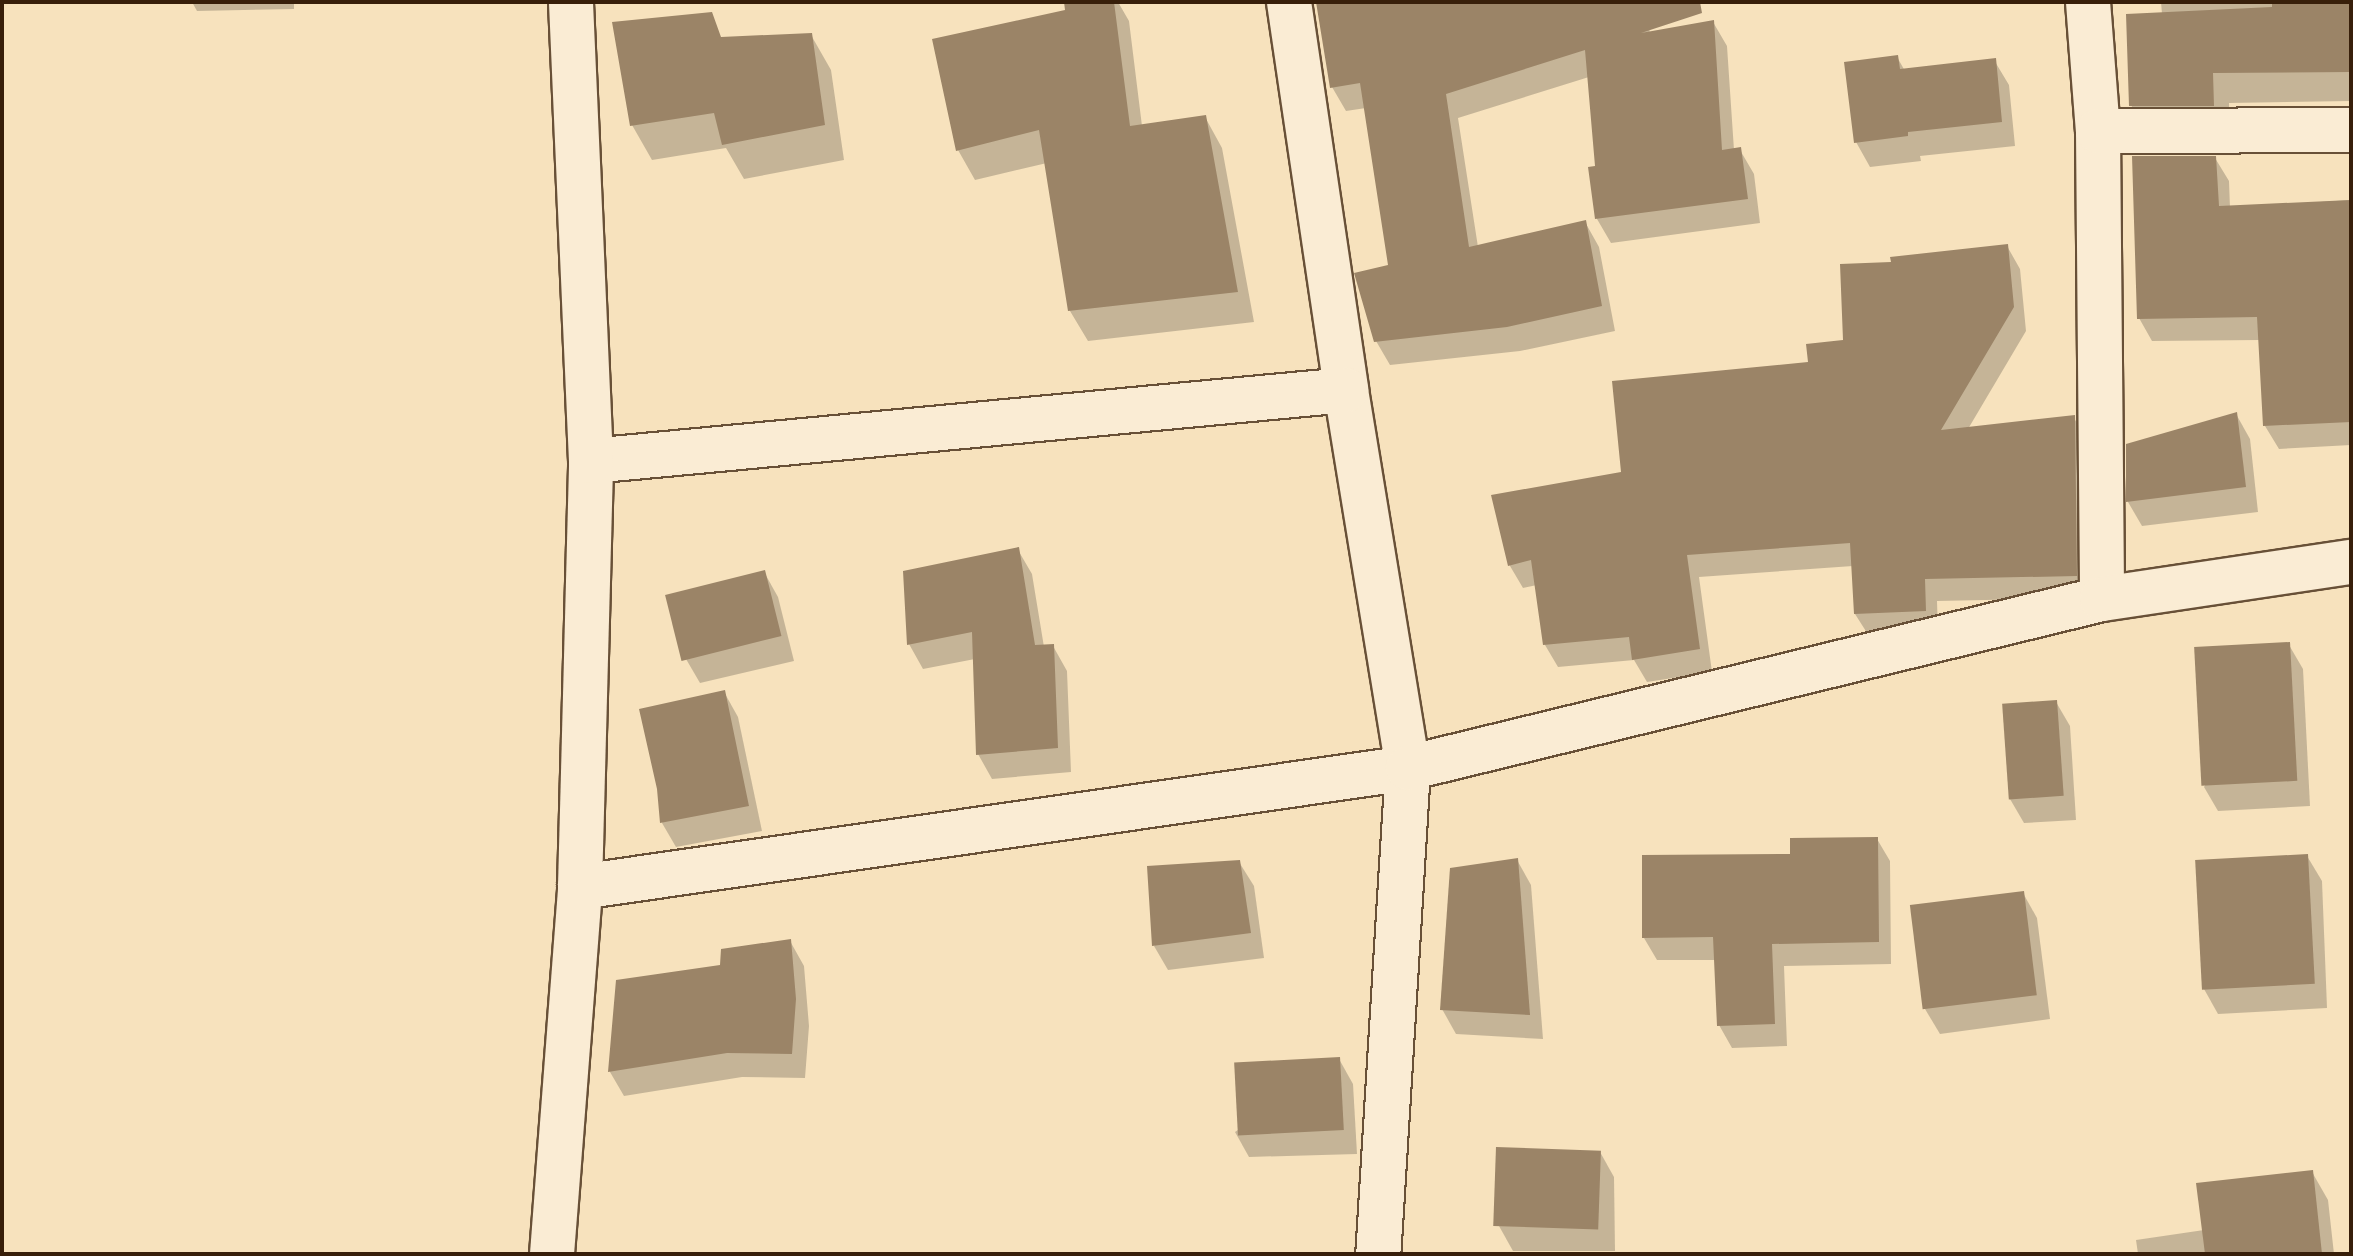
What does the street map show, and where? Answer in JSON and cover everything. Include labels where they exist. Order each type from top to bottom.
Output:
[{"type":"street","points":[[552,1254],[580,887],[591,461],[571,2]]},
{"type":"street","points":[[1289,2],[1346,390],[1408,768],[1378,1254]]},
{"type":"street","points":[[2088,2],[2098,131],[2102,599]]},
{"type":"street","points":[[2098,131],[2351,130]]},
{"type":"street","points":[[591,461],[1346,390]]},
{"type":"street","points":[[580,887],[1408,768],[2102,599],[2351,562]]},
{"type":"building","points":[[1064,2],[1114,2],[1130,126],[1206,115],[1238,292],[1068,311],[1039,130],[956,151],[932,39],[1065,10]]},
{"type":"building","points":[[1316,2],[1700,2],[1702,13],[1641,33],[1714,20],[1722,150],[1741,147],[1748,199],[1595,219],[1588,167],[1595,166],[1585,50],[1446,94],[1469,247],[1586,220],[1602,306],[1507,327],[1374,342],[1354,273],[1388,265],[1360,83],[1330,88]]},
{"type":"building","points":[[2272,2],[2351,2],[2351,72],[2213,73],[2214,106],[2129,106],[2126,14],[2272,7]]},
{"type":"building","points":[[712,12],[721,37],[812,33],[825,125],[722,145],[714,113],[630,126],[612,22]]},
{"type":"building","points":[[1898,55],[1900,69],[1996,58],[2002,122],[1908,132],[1908,136],[1854,143],[1844,62]]},
{"type":"building","points":[[2132,156],[2216,156],[2219,206],[2351,200],[2351,422],[2263,426],[2257,317],[2137,319]]},
{"type":"building","points":[[2008,244],[2014,307],[1941,430],[2075,415],[2077,576],[1925,579],[1926,611],[1854,614],[1850,543],[1687,555],[1700,649],[1632,660],[1629,637],[1543,645],[1531,560],[1508,566],[1491,495],[1621,472],[1612,381],[1808,362],[1806,344],[1843,340],[1840,264],[1891,262],[1890,257]]},
{"type":"building","points":[[2237,412],[2246,487],[2126,502],[2126,444]]},
{"type":"building","points":[[1019,547],[1035,645],[1054,644],[1058,748],[976,755],[972,632],[907,645],[903,571]]},
{"type":"building","points":[[765,570],[781,636],[682,661],[665,595]]},
{"type":"building","points":[[2290,642],[2297,781],[2201,786],[2194,647]]},
{"type":"building","points":[[725,690],[749,806],[660,823],[657,789],[639,709]]},
{"type":"building","points":[[2057,700],[2064,796],[2009,800],[2002,704]]},
{"type":"building","points":[[1878,837],[1879,942],[1772,944],[1775,1024],[1717,1026],[1713,937],[1642,938],[1642,855],[1790,854],[1790,838]]},
{"type":"building","points":[[2308,854],[2315,984],[2202,990],[2195,860]]},
{"type":"building","points":[[1518,858],[1530,1015],[1440,1010],[1450,868]]},
{"type":"building","points":[[1240,860],[1251,933],[1152,946],[1147,866]]},
{"type":"building","points":[[2024,891],[2037,995],[1923,1009],[1910,905]]},
{"type":"building","points":[[791,939],[796,999],[792,1054],[727,1053],[608,1072],[616,980],[720,965],[721,949]]},
{"type":"building","points":[[1340,1057],[1344,1130],[1238,1135],[1234,1063]]},
{"type":"building","points":[[1496,1147],[1601,1151],[1598,1230],[1493,1226]]},
{"type":"building","points":[[2313,1170],[2322,1254],[2205,1254],[2196,1183]]}]
